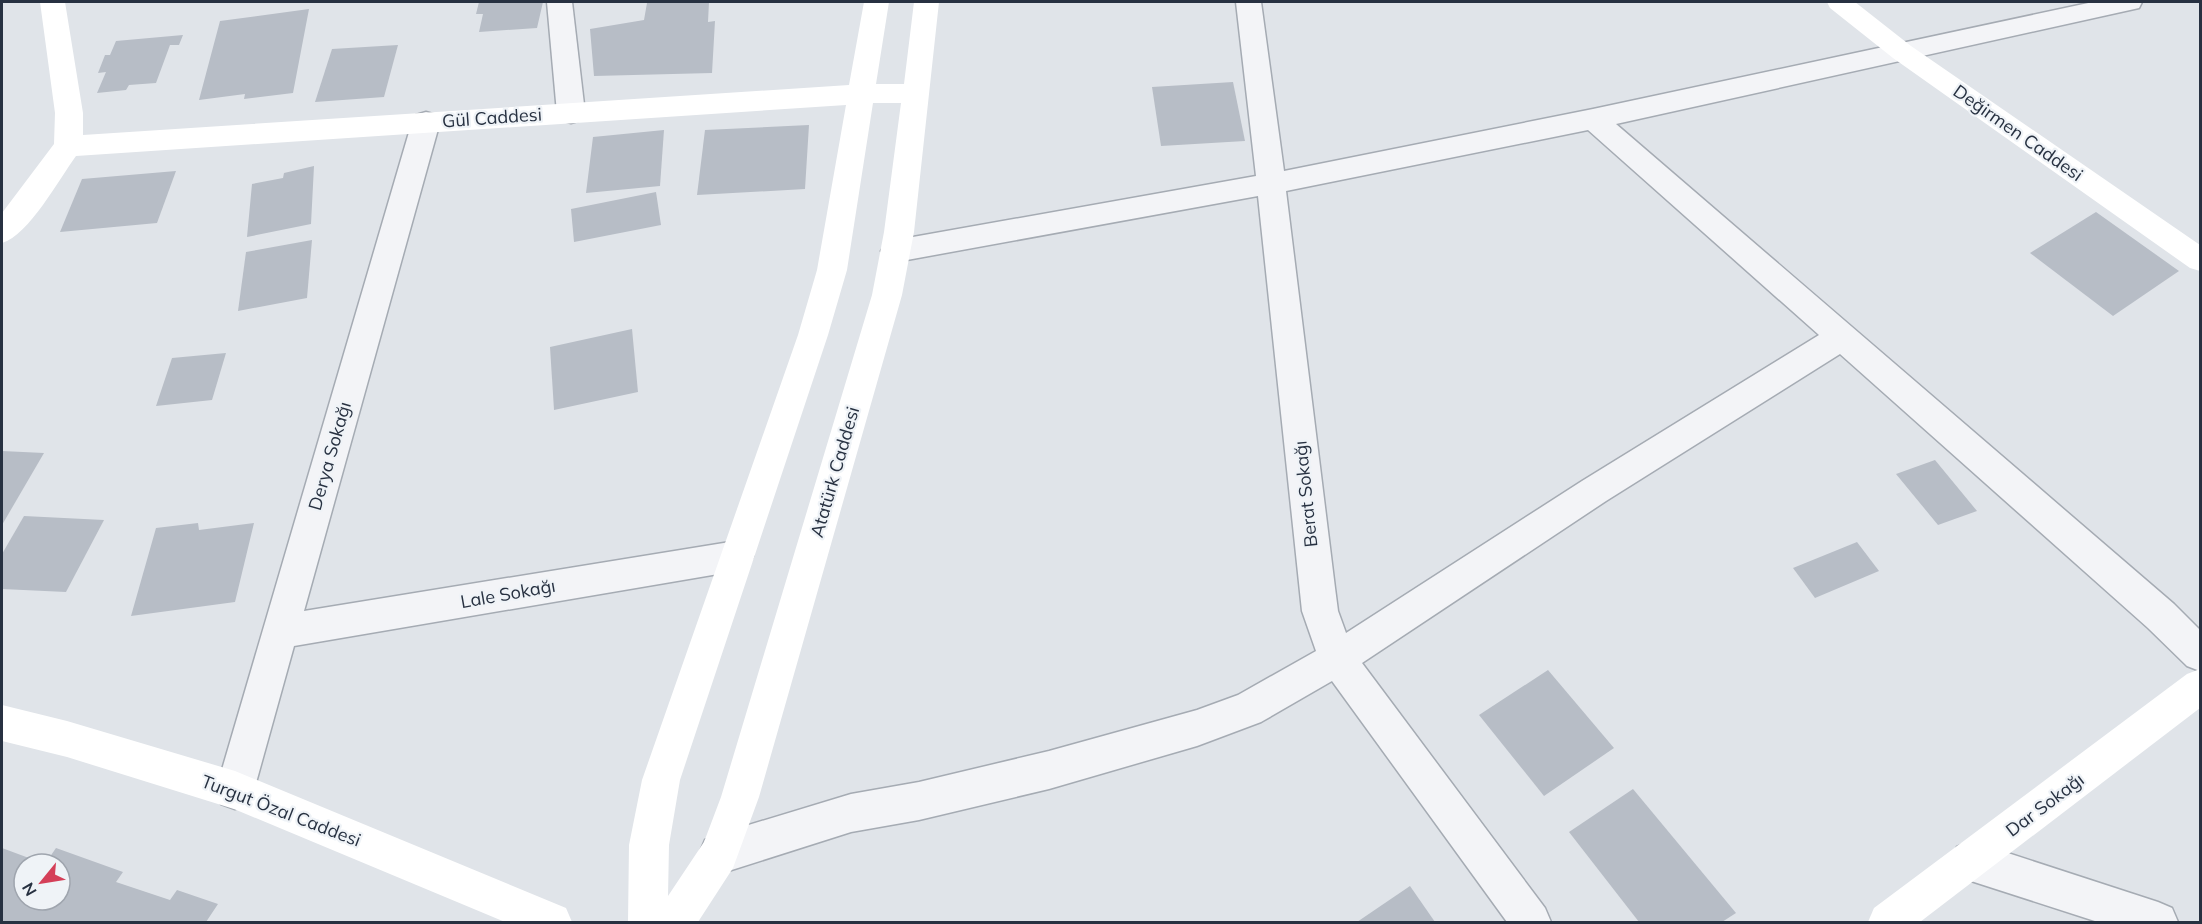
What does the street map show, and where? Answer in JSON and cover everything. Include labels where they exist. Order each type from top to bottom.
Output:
[{"type":"street","points":[[2,232],[23,208],[68,146],[69,113],[52,2]]},
{"type":"street","points":[[560,2],[571,113]]},
{"type":"street","points":[[648,922],[649,845],[661,780],[813,335],[829,281],[840,232],[876,2]]},
{"type":"street","name":"Atatürk Caddesi","points":[[675,922],[719,854],[743,786],[887,295],[896,251],[927,2]]},
{"type":"street","name":"Berat Sokağı","points":[[1248,2],[1317,588],[1324,623],[1337,658],[1531,922]]},
{"type":"street","name":"Değirmen Caddesi","points":[[1839,2],[1902,52],[2200,260]]},
{"type":"street","points":[[896,251],[1356,168],[2130,2]]},
{"type":"street","name":"Gül Caddesi","points":[[68,146],[862,94],[916,93]]},
{"type":"street","points":[[1593,119],[2161,616],[2200,654]]},
{"type":"street","name":"Derya Sokağı","points":[[235,790],[426,122]]},
{"type":"street","points":[[719,854],[851,813],[919,801],[1049,770],[1197,728],[1248,709],[1293,686],[1594,491],[1841,337]]},
{"type":"street","name":"Lale Sokağı","points":[[280,632],[736,556]]},
{"type":"street","name":"Dar Sokağı","points":[[1888,922],[2200,686]]},
{"type":"street","name":"Turgut Özal Caddesi","points":[[2,723],[67,739],[235,790],[552,922]]},
{"type":"street","points":[[1971,861],[2158,922]]},
{"type":"building","points":[[479,2],[543,2],[537,28],[479,32],[483,14],[476,14]]},
{"type":"building","points":[[709,2],[708,22],[715,21],[712,73],[594,76],[590,29],[644,20],[647,3]]},
{"type":"building","points":[[309,9],[293,93],[244,99],[245,94],[199,100],[220,21]]},
{"type":"building","points":[[183,35],[179,45],[170,45],[156,83],[129,85],[126,90],[97,93],[106,72],[98,73],[105,55],[110,55],[116,41]]},
{"type":"building","points":[[398,45],[384,97],[315,102],[332,49]]},
{"type":"building","points":[[1233,82],[1245,141],[1161,146],[1152,87]]},
{"type":"building","points":[[809,125],[805,189],[697,195],[705,130]]},
{"type":"building","points":[[664,130],[660,186],[586,193],[593,137]]},
{"type":"building","points":[[314,166],[311,224],[247,237],[252,184],[283,178],[284,173]]},
{"type":"building","points":[[176,171],[157,223],[60,232],[82,179]]},
{"type":"building","points":[[656,192],[661,225],[574,242],[571,209]]},
{"type":"building","points":[[2096,212],[2179,271],[2113,316],[2030,253]]},
{"type":"building","points":[[312,240],[307,298],[238,311],[246,252]]},
{"type":"building","points":[[632,329],[638,392],[554,410],[550,347]]},
{"type":"building","points":[[226,353],[212,400],[156,406],[172,358]]},
{"type":"building","points":[[2,451],[44,453],[2,525]]},
{"type":"building","points":[[1935,460],[1977,511],[1938,525],[1896,474]]},
{"type":"building","points":[[24,516],[104,520],[66,592],[2,589],[2,554]]},
{"type":"building","points":[[198,523],[199,530],[254,523],[235,602],[131,616],[156,528]]},
{"type":"building","points":[[1857,542],[1879,571],[1815,598],[1793,568]]},
{"type":"building","points":[[1548,670],[1614,748],[1544,796],[1479,715]]},
{"type":"building","points":[[1633,789],[1736,913],[1722,922],[1639,922],[1569,832]]},
{"type":"building","points":[[2,848],[13,852],[12,912],[72,912],[72,854],[123,872],[116,882],[170,900],[177,890],[218,904],[206,922],[2,922]]},
{"type":"building","points":[[56,848],[67,852],[53,852]]},
{"type":"building","points":[[1410,886],[1435,922],[1357,922]]}]
